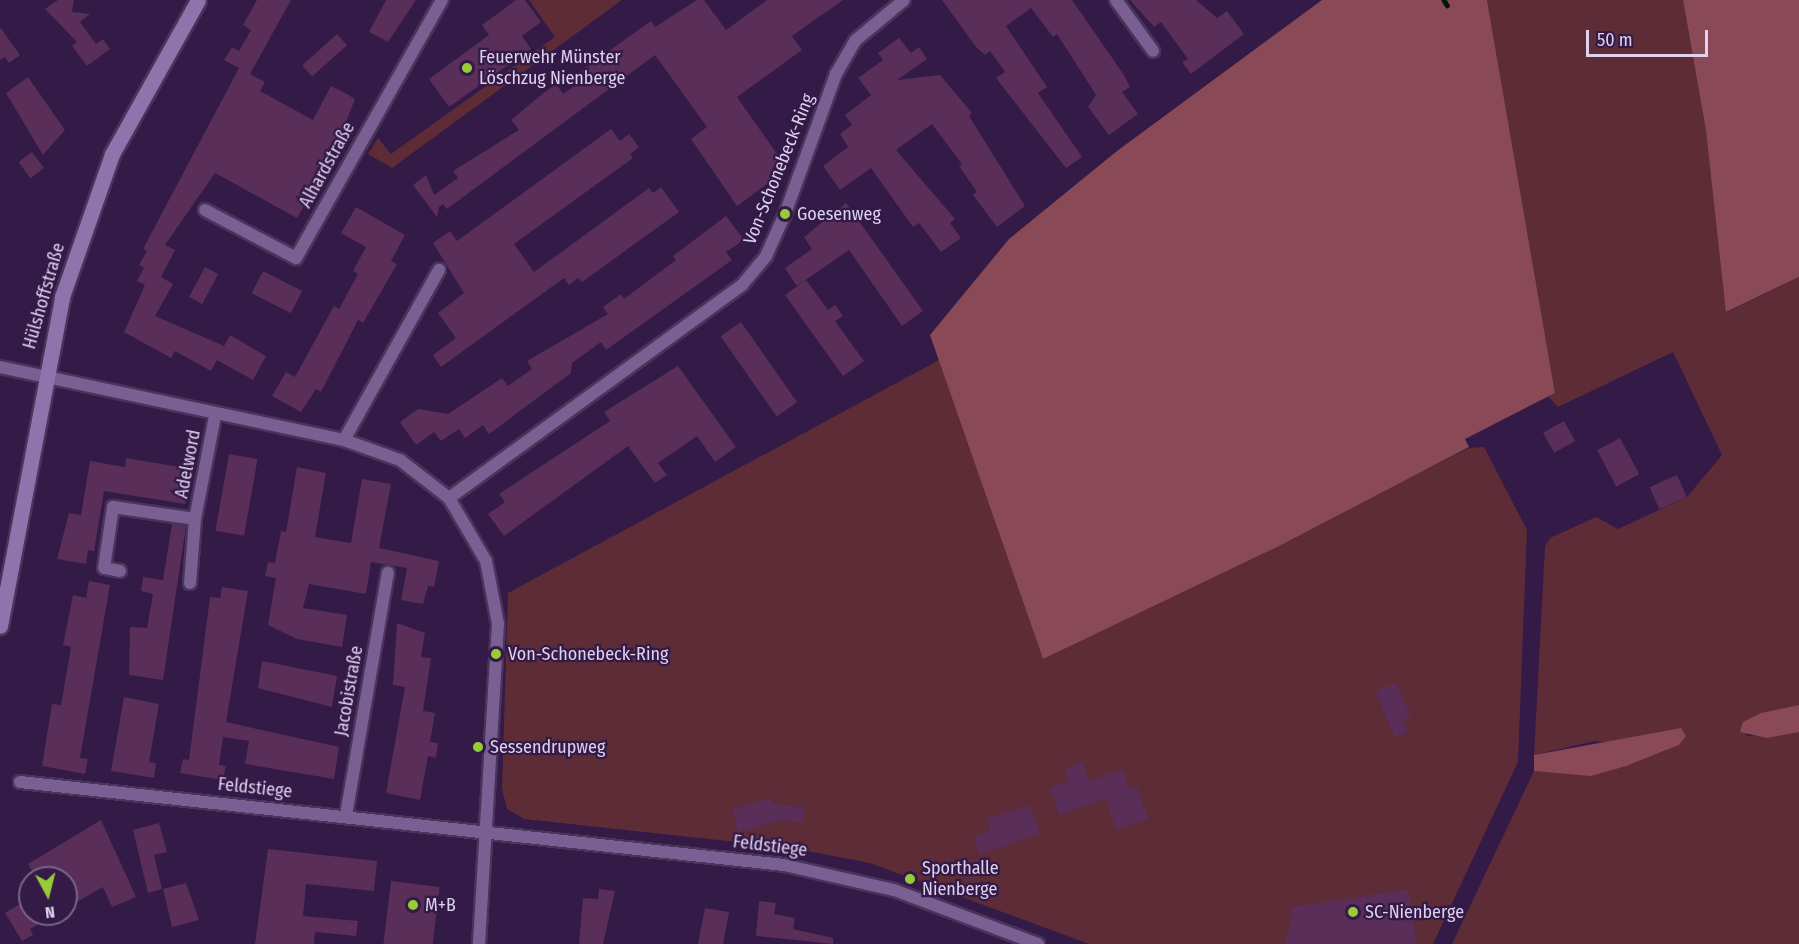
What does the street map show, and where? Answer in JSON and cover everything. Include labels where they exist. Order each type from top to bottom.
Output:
[{"type":"main road","name":"Hülshoffstraße","points":[[0,626],[43,377],[95,194],[144,90],[198,0]]},
{"type":"street","name":"Alhardstraße","points":[[205,210],[296,258],[442,0]]},
{"type":"street","name":"Von-Schonebeck-Ring","points":[[449,498],[742,285],[766,256],[785,214],[836,74],[856,40],[904,0]]},
{"type":"street","points":[[1116,0],[1153,51]]},
{"type":"street","points":[[344,440],[439,270]]},
{"type":"street","points":[[0,367],[215,416],[344,440],[400,460],[449,498],[486,561],[495,597],[486,832],[479,944]]},
{"type":"street","name":"Adelword","points":[[190,583],[195,519],[215,416]]},
{"type":"street","name":"Adelword","points":[[120,571],[104,568],[113,507],[195,519]]},
{"type":"street","name":"Jacobistraße","points":[[346,815],[388,573]]},
{"type":"street","name":"Feldstiege","points":[[20,782],[346,815],[824,871],[894,890],[1019,941],[1038,944]]},
{"type":"shaded area","points":[[529,0],[622,0],[392,168],[368,154],[378,138],[391,154],[555,37]]},
{"type":"shaded area","points":[[1322,0],[1487,0],[1555,393],[1465,439],[1469,447],[1279,546],[1043,659],[930,335],[1009,239],[1117,151]]},
{"type":"shaded area","points":[[1487,0],[1683,0],[1706,131],[1727,312],[1799,277],[1799,705],[1743,722],[1747,736],[1799,732],[1799,944],[1452,944],[1534,771],[1597,773],[1668,750],[1595,741],[1534,755],[1545,546],[1550,538],[1596,517],[1618,529],[1687,497],[1722,455],[1673,352],[1558,407],[1548,396],[1555,393]]},
{"type":"shaded area","points":[[1683,0],[1799,0],[1799,277],[1726,312],[1706,131]]},
{"type":"shaded area","points":[[939,360],[1043,659],[1469,448],[1484,447],[1527,530],[1518,762],[1433,944],[1089,944],[870,863],[791,848],[524,819],[507,809],[502,789],[508,593]]},
{"type":"shaded area","points":[[1799,705],[1799,732],[1767,738],[1740,732],[1743,722],[1761,713]]},
{"type":"shaded area","points":[[1681,728],[1686,736],[1679,745],[1626,766],[1591,776],[1534,771],[1534,755]]},
{"type":"building","points":[[58,0],[74,0],[72,12],[90,14],[80,22],[96,44],[103,39],[110,49],[87,66],[72,46],[77,42],[45,9]]},
{"type":"building","points":[[257,0],[291,0],[250,74],[265,82],[260,91],[313,120],[331,86],[355,99],[341,135],[346,138],[327,180],[321,177],[297,218],[215,173],[165,245],[175,250],[161,277],[173,284],[155,316],[224,346],[230,335],[266,356],[253,380],[217,360],[211,371],[175,351],[171,358],[124,332],[145,285],[137,281],[144,268],[139,265],[147,251],[143,249],[239,68],[224,60],[232,47],[239,51],[251,30],[243,25]]},
{"type":"building","points":[[386,0],[416,0],[388,42],[369,32]]},
{"type":"building","points":[[516,0],[525,0],[541,22],[522,36],[531,49],[449,107],[429,79],[489,35],[482,25]]},
{"type":"building","points":[[697,0],[704,0],[726,30],[767,0],[843,0],[792,36],[802,50],[737,97],[782,161],[772,168],[778,176],[737,206],[691,139],[707,127],[655,55],[447,209],[443,204],[439,207],[437,217],[413,185],[426,175],[434,195],[458,178],[453,171],[519,130],[511,120],[541,95],[556,84],[563,94],[586,78],[581,71],[651,21],[655,27]]},
{"type":"building","points":[[942,0],[1072,0],[1124,75],[1130,87],[1122,92],[1138,114],[1109,135],[1088,107],[1096,95],[1057,34],[1053,37],[1031,8],[1006,26],[1047,87],[1038,93],[1082,157],[1066,168],[996,78],[1005,72],[990,51],[985,55],[976,47]]},
{"type":"building","points":[[1130,0],[1196,0],[1217,18],[1227,11],[1244,34],[1191,74],[1182,62],[1188,59],[1161,22],[1154,27]]},
{"type":"building","points":[[0,27],[20,55],[9,63],[5,57],[0,60]]},
{"type":"building","points":[[337,34],[347,45],[312,77],[302,65]]},
{"type":"building","points":[[899,38],[911,53],[919,47],[927,59],[897,80],[940,75],[972,113],[969,116],[1025,206],[997,227],[973,195],[977,192],[959,166],[962,164],[932,124],[896,150],[955,219],[950,223],[961,238],[941,252],[919,223],[913,227],[871,168],[840,190],[823,166],[848,147],[840,134],[852,125],[845,115],[871,95],[858,78],[883,60],[878,53]]},
{"type":"building","points":[[28,77],[65,130],[43,155],[6,93]]},
{"type":"building","points":[[611,129],[620,141],[629,134],[639,147],[630,154],[633,158],[514,244],[534,272],[649,188],[653,193],[661,187],[679,212],[582,282],[578,278],[569,285],[564,278],[441,367],[433,355],[456,338],[438,313],[464,293],[433,243],[450,231],[457,241]]},
{"type":"building","points":[[32,152],[44,168],[30,178],[18,162]]},
{"type":"building","points":[[846,203],[923,311],[902,326],[849,250],[797,286],[785,268],[812,249],[804,237]]},
{"type":"building","points":[[356,207],[405,235],[391,261],[397,264],[363,323],[358,320],[321,392],[316,389],[301,412],[272,396],[286,372],[295,377],[334,306],[339,309],[358,274],[353,271],[366,247],[341,233]]},
{"type":"building","points":[[726,216],[744,240],[726,252],[732,260],[606,350],[601,342],[572,363],[571,373],[489,434],[483,425],[465,438],[459,429],[441,441],[434,432],[416,445],[400,422],[418,409],[448,414],[502,378],[508,386],[532,369],[527,361],[608,314],[603,307],[621,294],[624,299],[676,260],[673,256]]},
{"type":"building","points":[[205,267],[218,274],[202,304],[189,297]]},
{"type":"building","points":[[263,271],[302,291],[291,313],[252,293]]},
{"type":"building","points":[[806,280],[828,310],[835,305],[843,316],[835,321],[864,361],[843,376],[785,295]]},
{"type":"building","points":[[741,322],[797,402],[777,417],[721,336]]},
{"type":"building","points":[[678,366],[736,447],[715,462],[697,436],[658,463],[667,475],[655,483],[628,446],[504,536],[488,514],[505,502],[499,494],[610,421],[604,412]]},
{"type":"building","points":[[1564,421],[1575,441],[1554,453],[1543,433]]},
{"type":"building","points":[[1620,438],[1639,474],[1616,486],[1597,450]]},
{"type":"building","points":[[229,454],[258,459],[244,536],[215,531]]},
{"type":"building","points":[[126,458],[191,469],[185,504],[104,491],[94,551],[88,550],[86,564],[57,559],[69,513],[81,515],[90,461],[125,467]]},
{"type":"building","points":[[297,467],[326,473],[315,537],[351,543],[362,479],[391,484],[379,548],[439,561],[434,587],[428,586],[423,604],[401,600],[407,568],[371,562],[366,594],[309,584],[303,608],[347,615],[342,647],[297,639],[268,625],[276,578],[265,576],[268,562],[275,563],[281,531],[286,532]]},
{"type":"building","points":[[1677,475],[1687,497],[1659,509],[1650,487]]},
{"type":"building","points":[[172,524],[186,526],[163,680],[129,675],[130,627],[147,628],[153,594],[141,591],[143,577],[163,580]]},
{"type":"building","points":[[89,581],[110,585],[80,758],[88,759],[85,774],[42,766],[52,704],[61,705],[71,647],[63,645],[73,595],[86,598]]},
{"type":"building","points":[[222,587],[248,591],[226,722],[339,747],[334,779],[245,764],[249,741],[223,737],[219,765],[226,766],[223,780],[180,773],[183,759],[189,760],[210,597],[220,598]]},
{"type":"building","points":[[397,623],[425,633],[421,657],[431,658],[423,711],[435,713],[430,742],[438,743],[436,758],[428,756],[420,800],[386,793],[405,687],[393,685]]},
{"type":"building","points":[[262,661],[337,676],[332,707],[258,688]]},
{"type":"building","points":[[1396,683],[1411,717],[1403,720],[1408,731],[1395,737],[1375,691]]},
{"type":"building","points":[[124,697],[159,704],[149,762],[156,763],[154,778],[111,771]]},
{"type":"building","points":[[1082,762],[1089,781],[1123,769],[1130,790],[1138,788],[1148,819],[1116,830],[1106,799],[1059,815],[1050,788],[1069,781],[1065,768]]},
{"type":"building","points":[[771,798],[772,804],[805,808],[803,823],[784,820],[738,832],[732,809]]},
{"type":"building","points":[[1030,805],[1040,834],[979,854],[973,837],[991,831],[987,819]]},
{"type":"building","points":[[101,820],[136,897],[112,907],[103,887],[78,901],[78,866],[29,866],[28,864]]},
{"type":"building","points":[[159,823],[167,852],[154,855],[162,889],[148,893],[133,830]]},
{"type":"building","points":[[268,849],[377,861],[374,891],[306,884],[303,916],[358,921],[356,936],[315,932],[314,944],[255,944]]},
{"type":"building","name":"M+B","points":[[391,881],[440,887],[433,944],[383,944]]},
{"type":"building","points":[[186,883],[199,920],[172,927],[163,889]]},
{"type":"building","points":[[599,889],[615,891],[603,944],[579,944],[583,898],[598,899]]},
{"type":"building","name":"SC-Nienberge","points":[[1408,889],[1417,944],[1285,944],[1293,907]]},
{"type":"building","points":[[759,901],[776,903],[774,914],[795,918],[793,929],[833,938],[833,944],[756,936]]},
{"type":"building","points":[[18,905],[18,926],[35,926],[30,929],[33,935],[22,941],[5,913]]},
{"type":"building","points":[[705,908],[729,912],[723,944],[698,944]]},
{"type":"waterway","points":[[1444,0],[1447,5]]},
{"type":"place","name":"Feuerwehr Münster Löschzug Nienberge","points":[[467,68]]},
{"type":"place","name":"Goesenweg","points":[[785,214]]},
{"type":"place","name":"Von-Schonebeck-Ring","points":[[496,654]]},
{"type":"place","name":"Sessendrupweg","points":[[478,747]]},
{"type":"place","name":"Sporthalle Nienberge","points":[[910,879]]},
{"type":"place","name":"M+B","points":[[413,905]]},
{"type":"place","name":"SC-Nienberge","points":[[1353,912]]}]
